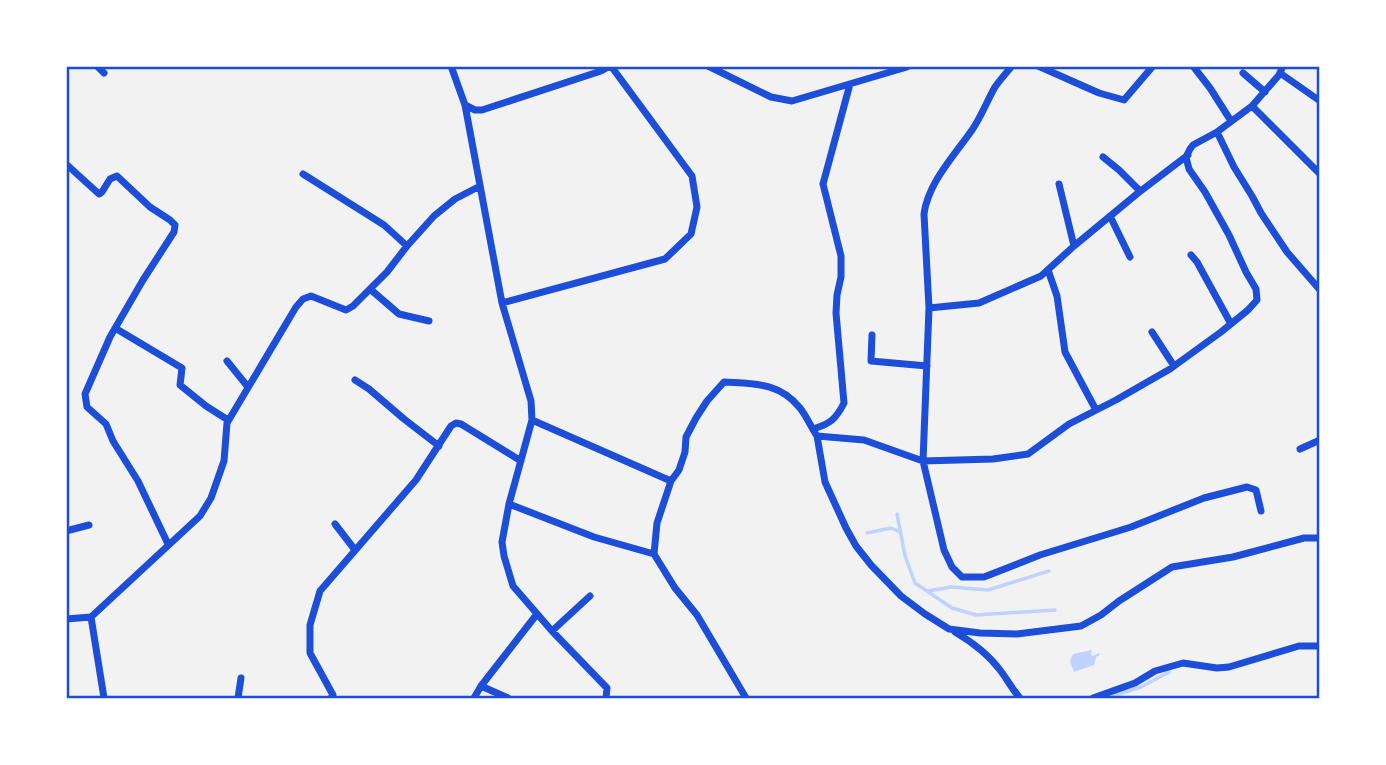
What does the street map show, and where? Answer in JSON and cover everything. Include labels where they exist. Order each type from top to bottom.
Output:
[{"type":"street","points":[[97,66],[104,73]]},
{"type":"street","points":[[451,66],[465,105],[502,303],[531,401],[532,420],[509,504],[502,542],[504,556],[513,586],[607,688],[606,698]]},
{"type":"street","points":[[465,105],[482,110],[610,66],[692,176],[697,206],[691,234],[665,259],[502,303]]},
{"type":"street","points":[[708,66],[771,97],[792,101],[907,67]]},
{"type":"street","points":[[1012,66],[997,84],[974,128],[951,159],[925,204],[929,308],[923,461],[944,550],[951,567],[962,577],[984,577],[1040,555],[1131,527],[1204,498],[1247,487],[1256,490],[1261,511]]},
{"type":"street","points":[[1038,66],[1099,93],[1124,100],[1153,66]]},
{"type":"street","points":[[1193,66],[1231,121]]},
{"type":"street","points":[[815,433],[864,440],[923,461],[993,459],[1028,454],[1069,424],[1174,366],[1231,324],[1257,300],[1229,235],[1189,169],[1187,162],[1190,149],[1252,106],[1282,70],[1320,101]]},
{"type":"street","points":[[1243,73],[1265,92]]},
{"type":"street","points":[[815,433],[839,413],[844,403],[836,313],[841,256],[823,184],[850,84]]},
{"type":"street","points":[[1252,106],[1320,174]]},
{"type":"street","points":[[1216,132],[1234,167],[1287,253],[1320,290]]},
{"type":"street","points":[[929,308],[979,303],[1041,276],[1140,191],[1188,154]]},
{"type":"street","points":[[1103,157],[1140,191]]},
{"type":"street","points":[[66,164],[99,194],[110,179],[117,176],[150,207],[175,225],[174,232],[115,328],[85,394],[87,407],[106,424],[113,441],[138,481],[168,544]]},
{"type":"street","points":[[303,174],[384,225],[407,246]]},
{"type":"street","points":[[1059,184],[1074,246]]},
{"type":"street","points":[[66,619],[91,617],[200,516],[208,505],[224,461],[225,429],[228,420],[303,299],[311,296],[346,310],[353,306],[387,272],[434,216],[455,199],[480,186]]},
{"type":"street","points":[[1110,216],[1130,257]]},
{"type":"street","points":[[1191,256],[1198,261],[1231,324]]},
{"type":"street","points":[[1048,270],[1057,296],[1065,352],[1097,410]]},
{"type":"street","points":[[370,289],[399,314],[429,321]]},
{"type":"street","points":[[115,328],[182,368],[180,385],[228,420]]},
{"type":"street","points":[[1152,332],[1174,366]]},
{"type":"street","points":[[872,335],[871,362],[927,366]]},
{"type":"street","points":[[227,361],[248,387]]},
{"type":"street","points":[[355,380],[439,446]]},
{"type":"street","points":[[746,698],[697,615],[675,588],[654,554],[657,523],[671,481],[679,470],[685,452],[686,437],[707,401],[724,382],[771,386],[799,406],[815,433],[825,482],[856,546],[901,596],[972,642],[988,656],[1020,698]]},
{"type":"street","points":[[532,420],[671,481]]},
{"type":"street","points":[[331,698],[333,695],[310,653],[310,625],[320,591],[416,480],[451,426],[458,423],[522,461]]},
{"type":"street","points":[[1300,449],[1320,440]]},
{"type":"street","points":[[509,504],[594,537],[654,554]]},
{"type":"street","points":[[335,524],[355,551]]},
{"type":"street","points":[[66,531],[89,525]]},
{"type":"street","points":[[949,629],[1017,634],[1081,626],[1172,566],[1233,557],[1304,538],[1320,538]]},
{"type":"street","points":[[552,631],[590,596]]},
{"type":"street","points":[[474,698],[537,614]]},
{"type":"street","points":[[91,617],[104,698]]},
{"type":"street","points":[[1093,698],[1135,683],[1155,671],[1183,663],[1229,667],[1299,646],[1320,646]]},
{"type":"street","points":[[238,698],[241,678]]},
{"type":"street","points":[[481,686],[508,698]]},
{"type":"water","points":[[1092,650],[1091,655],[1100,655],[1096,657],[1094,665],[1074,672],[1070,661],[1073,654]]},
{"type":"waterway","points":[[897,514],[905,556],[915,583],[952,608],[976,615],[1055,610]]},
{"type":"waterway","points":[[867,533],[891,528],[900,532]]},
{"type":"waterway","points":[[928,591],[951,587],[988,590],[1049,571]]},
{"type":"waterway","points":[[1107,698],[1141,687],[1169,672]]}]
